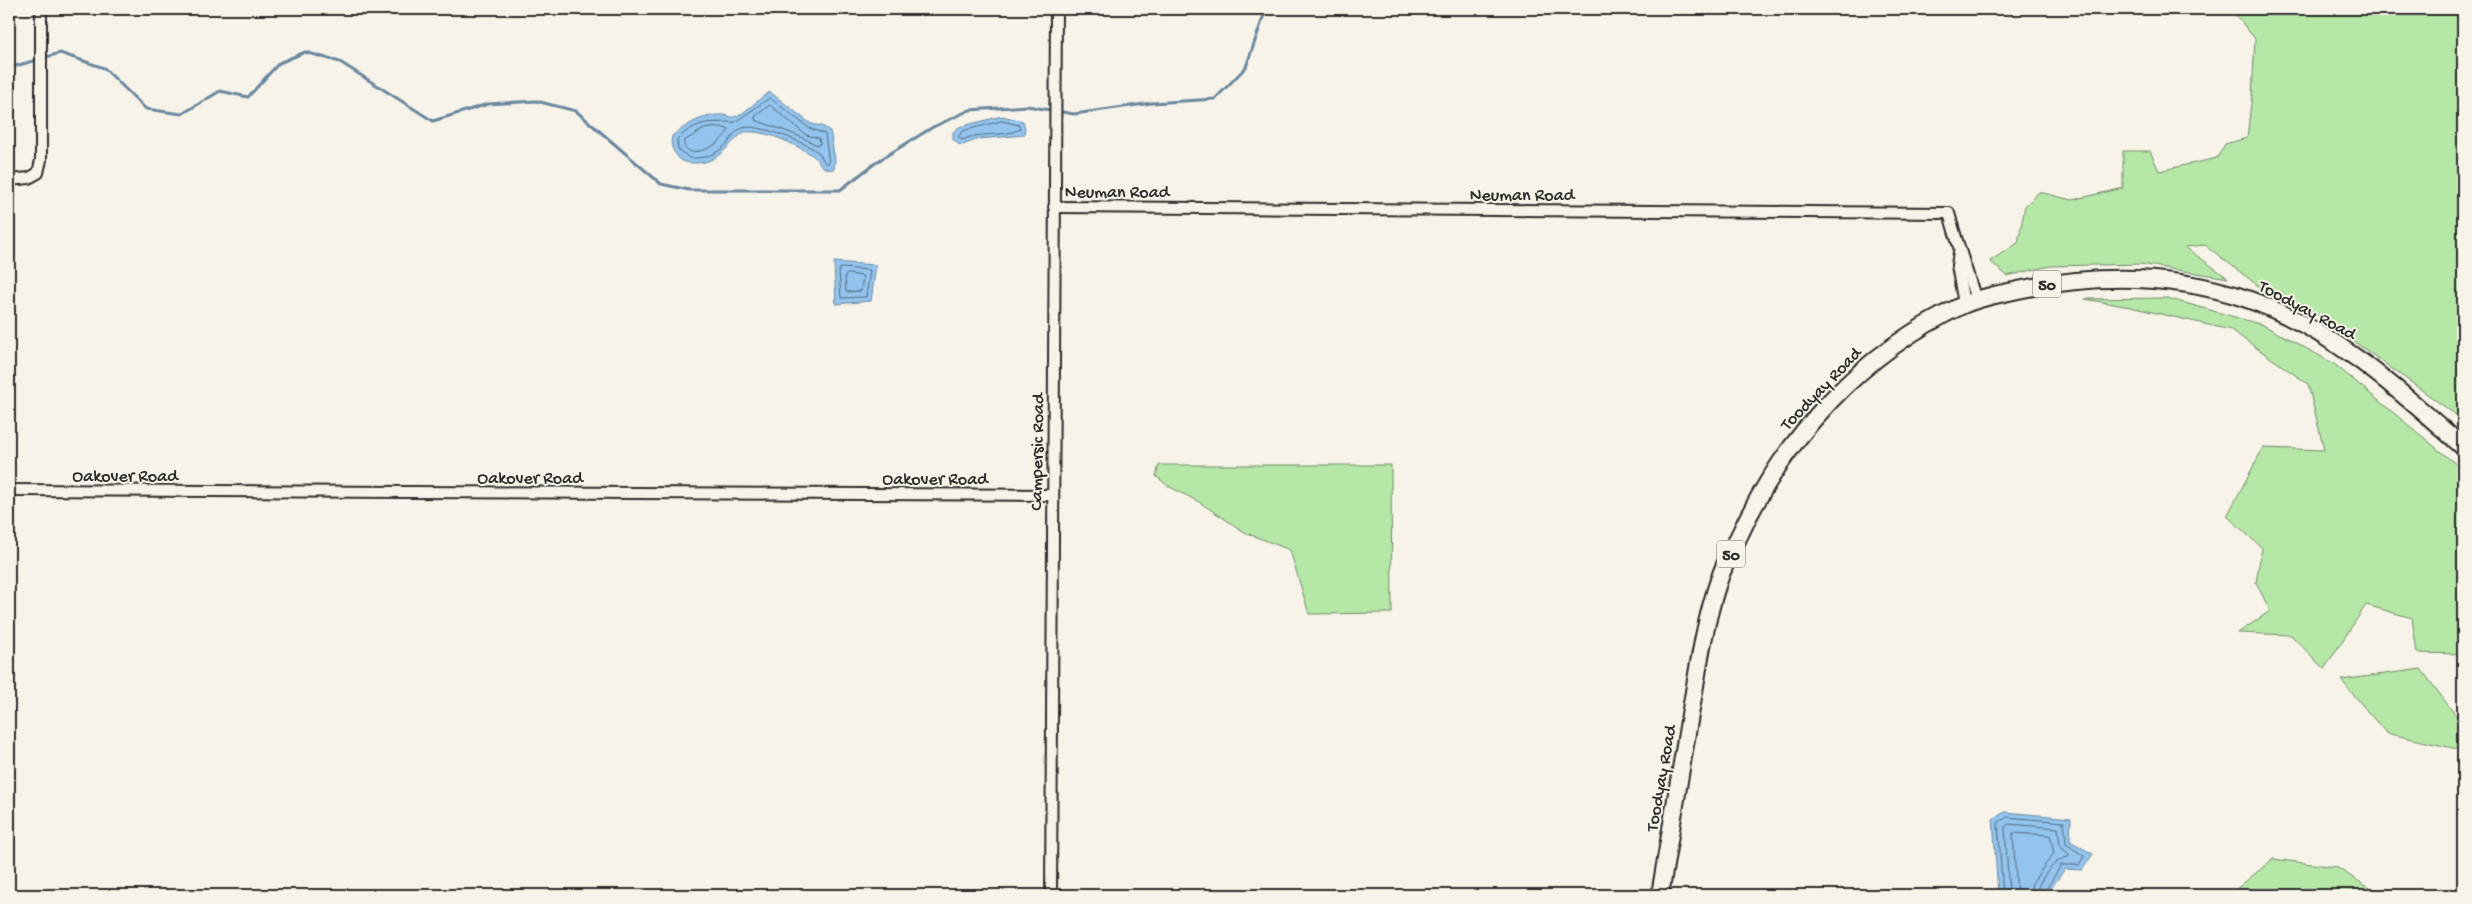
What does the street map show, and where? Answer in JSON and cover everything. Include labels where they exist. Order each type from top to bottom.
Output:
[{"type":"main road","name":"Toodyay Road","points":[[1660,895],[1709,618],[1720,578],[1766,482],[1786,453],[1826,406],[1869,363],[1915,331],[1970,302],[2042,285],[2092,278],[2132,278],[2199,285],[2240,297],[2286,316],[2354,355],[2386,378],[2463,448]]},
{"type":"street","points":[[9,180],[29,178],[38,173],[41,160],[41,9]]},
{"type":"street","name":"Campersic Road","points":[[1050,895],[1051,495],[1056,9]]},
{"type":"street","name":"Neuman Road","points":[[1054,207],[1949,213],[1959,252],[1957,265],[1970,302]]},
{"type":"street","name":"Oakover Road","points":[[9,490],[1051,495]]},
{"type":"green space","points":[[2269,9],[2463,9],[2463,420],[2305,306],[2265,291],[2205,245],[2185,247],[2228,278],[2140,264],[2050,266],[2007,276],[1990,261],[2018,243],[2025,206],[2039,192],[2072,200],[2123,188],[2123,151],[2150,151],[2159,171],[2217,158],[2225,144],[2247,138],[2252,95],[2255,39],[2233,12]]},
{"type":"green space","points":[[2167,298],[2263,325],[2333,363],[2463,470],[2463,654],[2417,653],[2412,618],[2366,605],[2324,669],[2291,635],[2238,633],[2270,611],[2256,582],[2262,548],[2227,516],[2263,448],[2324,450],[2308,384],[2231,330],[2130,307],[2085,299]]},
{"type":"green space","points":[[1159,465],[1391,465],[1392,613],[1309,614],[1290,550],[1246,533],[1199,502],[1168,486],[1156,476]]},
{"type":"green space","points":[[2421,669],[2463,725],[2463,761],[2457,749],[2386,733],[2341,680]]},
{"type":"green space","points":[[2273,859],[2336,867],[2376,892],[2376,895],[2229,895]]},
{"type":"water","points":[[770,92],[811,124],[822,126],[830,131],[835,160],[834,169],[823,167],[815,157],[789,142],[771,135],[753,132],[744,132],[717,157],[704,162],[684,162],[674,152],[671,145],[672,136],[684,128],[709,116],[723,115],[733,117],[739,115]]},
{"type":"water","points":[[1002,116],[1023,121],[1024,135],[979,139],[963,145],[958,144],[953,139],[953,132],[959,127]]},
{"type":"water","points":[[834,262],[876,265],[871,301],[836,304]]},
{"type":"water","points":[[2005,812],[2071,818],[2070,841],[2093,854],[2082,870],[2065,869],[2046,895],[1998,895],[1993,819]]},
{"type":"waterway","points":[[9,68],[60,53],[104,68],[146,109],[182,114],[220,91],[248,97],[279,63],[305,52],[340,62],[433,121],[488,104],[536,101],[576,111],[661,184],[689,190],[840,190],[878,161],[933,127],[970,110],[1027,106],[1074,114],[1152,103],[1215,99],[1246,67],[1266,9]]}]
